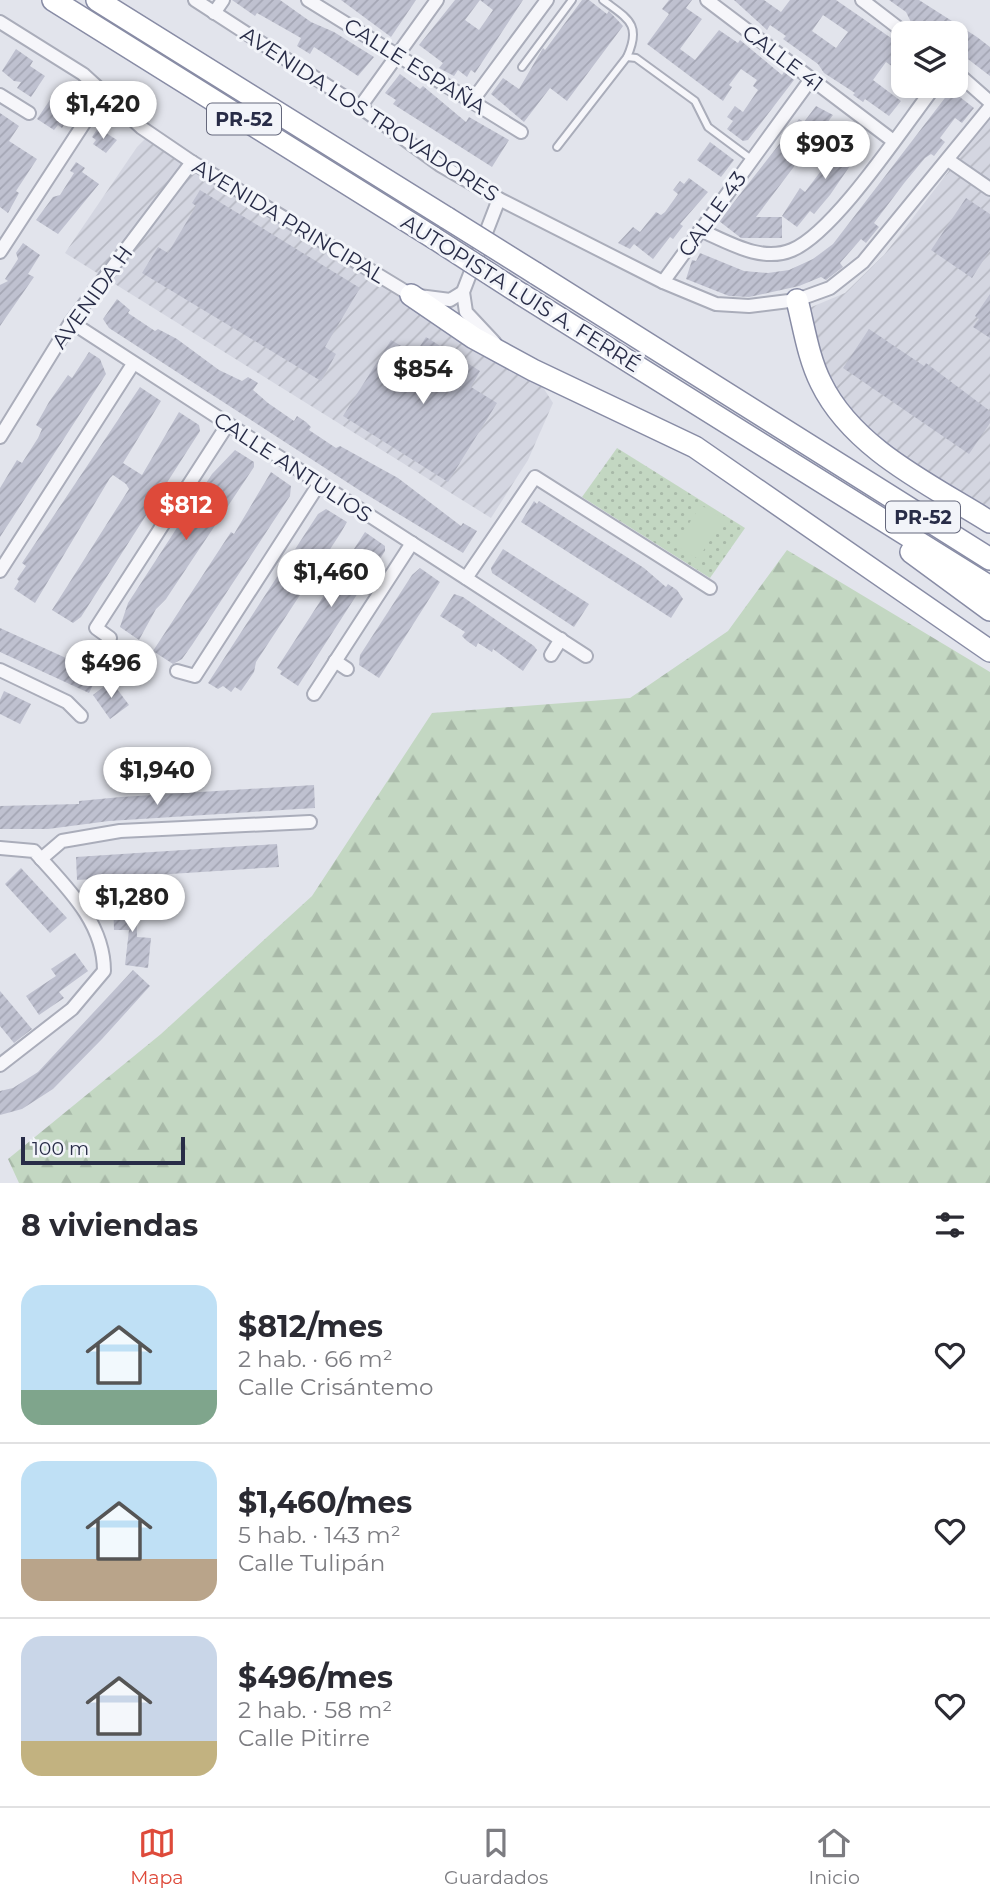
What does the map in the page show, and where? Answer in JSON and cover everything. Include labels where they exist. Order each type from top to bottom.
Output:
[{"type":"highway","name":"AUTOPISTA LUIS A. FERRÉ","points":[[53,0],[990,587]]},
{"type":"highway","name":"AUTOPISTA LUIS A. FERRÉ","points":[[97,0],[990,559]]},
{"type":"highway","points":[[411,295],[474,338],[556,383],[645,421],[695,447],[990,651]]},
{"type":"highway","points":[[797,300],[820,382],[837,411],[862,436],[912,474],[990,522]]},
{"type":"highway","points":[[855,474],[910,496],[990,543]]},
{"type":"highway","points":[[878,518],[907,549],[990,610]]},
{"type":"street","name":"AVENIDA LOS TROVADORES","points":[[195,0],[360,107],[439,164],[499,200],[663,282],[716,304],[749,306],[797,300],[830,288],[863,262],[948,160],[990,104]]},
{"type":"street","points":[[214,13],[223,0]]},
{"type":"street","name":"CALLE ESPAÑA","points":[[308,0],[324,4],[397,54],[521,132]]},
{"type":"street","points":[[360,107],[437,0]]},
{"type":"street","points":[[471,101],[547,0]]},
{"type":"street","name":"CALLE 41","points":[[707,0],[892,140]]},
{"type":"street","points":[[862,0],[891,22]]},
{"type":"street","name":"AVENIDA PRINCIPAL","points":[[0,22],[83,74],[133,121],[191,162],[411,295]]},
{"type":"street","name":"CALLE 43","points":[[663,282],[811,79]]},
{"type":"street","points":[[968,83],[990,104]]},
{"type":"street","points":[[0,95],[29,113]]},
{"type":"street","points":[[701,230],[751,253],[791,251],[831,222],[925,98]]},
{"type":"street","points":[[0,252],[92,111]]},
{"type":"street","points":[[948,160],[990,189]]},
{"type":"street","name":"AVENIDA H","points":[[0,437],[71,322],[191,162]]},
{"type":"street","points":[[499,200],[463,292],[466,312],[502,351]]},
{"type":"street","points":[[411,295],[450,300],[463,292]]},
{"type":"street","name":"CALLE ANTULIOS","points":[[71,322],[586,656]]},
{"type":"street","points":[[0,571],[133,364]]},
{"type":"street","points":[[110,638],[96,628],[228,424]]},
{"type":"street","points":[[466,578],[535,477],[710,588]]},
{"type":"street","points":[[177,671],[195,676],[319,484]]},
{"type":"street","points":[[314,694],[412,543]]},
{"type":"street","points":[[551,655],[561,639]]},
{"type":"street","points":[[335,661],[347,669]]},
{"type":"street","points":[[0,670],[67,702],[81,716]]},
{"type":"street","points":[[41,859],[62,841],[120,831],[310,822]]},
{"type":"street","points":[[0,848],[34,852],[79,900],[104,951],[104,971],[72,1009],[0,1065]]},
{"type":"lane","points":[[522,67],[572,0]]},
{"type":"lane","points":[[557,147],[627,57],[635,36],[632,24],[603,0]]},
{"type":"lane","points":[[627,57],[636,58],[695,101],[708,127],[751,159]]},
{"type":"shaded area","points":[[990,118],[990,527],[843,421],[802,311],[845,293],[884,255]]},
{"type":"shaded area","points":[[157,137],[537,378],[553,403],[528,460],[491,518],[65,253],[137,147],[145,139]]},
{"type":"green space","points":[[617,448],[745,528],[710,578],[582,497]]},
{"type":"green space","points":[[701,505],[724,519],[698,559],[675,545]]},
{"type":"green space","points":[[787,550],[990,672],[990,1183],[19,1183],[8,1159],[161,1034],[312,896],[432,713],[630,698],[728,631]]},
{"type":"building","points":[[232,0],[280,0],[311,22],[334,32],[374,57],[358,76],[314,47],[310,54],[297,46],[301,38],[257,13],[255,16]]},
{"type":"building","points":[[341,0],[416,0],[391,37]]},
{"type":"building","points":[[455,0],[480,0],[523,0],[475,73],[471,70],[467,77],[458,70],[454,76],[439,68],[443,63],[419,45]],"holes":[[[480,0],[493,10],[479,30],[465,20]]]},
{"type":"building","points":[[582,0],[589,0],[607,14],[609,11],[623,26],[567,101],[550,88],[524,122],[491,94],[503,78],[519,89],[543,48],[545,50]]},
{"type":"building","points":[[669,0],[692,0],[686,8],[702,19],[680,49],[695,60],[719,30],[738,43],[740,40],[782,75],[784,72],[794,80],[748,140],[743,141],[727,129],[733,121],[727,117],[735,106],[743,112],[758,90],[753,86],[757,80],[741,69],[729,85],[732,87],[723,101],[647,44],[669,14],[662,9]]},
{"type":"building","points":[[734,0],[764,0],[781,12],[790,0],[836,0],[891,38],[891,66],[886,62],[873,80],[891,94],[891,98],[901,101],[889,116],[865,99],[863,102],[853,95],[855,93],[824,73],[818,64],[783,39],[786,36],[770,25],[767,30]],"holes":[[[823,15],[848,32],[836,48],[812,31]]]},
{"type":"building","points":[[889,0],[919,0],[952,21],[910,21],[906,12]]},
{"type":"building","points":[[968,31],[990,47],[990,76],[968,59]]},
{"type":"building","points":[[16,49],[33,61],[30,66],[45,76],[31,97],[17,88],[21,82],[14,81],[2,71]]},
{"type":"building","points":[[400,74],[420,89],[423,86],[466,122],[469,117],[509,140],[492,167],[393,104],[396,100],[385,93]]},
{"type":"building","points":[[58,88],[80,99],[62,128],[58,125],[54,130],[37,119]]},
{"type":"building","points":[[945,98],[961,98],[974,108],[962,123],[955,118],[940,138],[945,142],[934,156],[931,154],[925,158],[874,223],[879,227],[866,243],[861,239],[840,263],[843,267],[826,280],[821,277],[799,286],[749,297],[729,296],[686,279],[692,260],[696,261],[700,253],[744,271],[768,273],[789,270],[813,259],[833,244]]},
{"type":"building","points":[[816,106],[833,115],[756,217],[782,217],[782,238],[741,238],[719,221],[799,119],[804,122]]},
{"type":"building","points":[[0,113],[19,126],[9,141],[37,159],[16,191],[19,193],[8,213],[0,207]]},
{"type":"building","points":[[98,128],[117,140],[106,153],[93,144],[96,140],[92,137]]},
{"type":"building","points":[[852,130],[867,141],[830,195],[814,214],[810,211],[797,227],[782,216],[800,188],[805,192]]},
{"type":"building","points":[[710,142],[734,160],[721,177],[697,160]]},
{"type":"building","points":[[76,162],[85,168],[82,172],[99,184],[58,234],[36,220],[53,197],[60,195],[74,173],[70,171]]},
{"type":"building","points":[[689,178],[708,192],[680,224],[683,226],[673,239],[670,237],[653,259],[634,244],[630,249],[618,243],[633,227],[640,232],[656,212],[661,215],[665,212],[678,194],[673,190],[680,181],[684,184]]},
{"type":"building","points":[[200,190],[360,288],[325,347],[336,354],[321,381],[142,273],[158,247],[168,253],[196,206],[192,203]]},
{"type":"building","points":[[966,198],[990,214],[990,250],[972,278],[931,250]]},
{"type":"building","points":[[23,243],[40,255],[28,274],[34,277],[0,326],[0,285],[8,281],[5,279],[18,259],[16,253]]},
{"type":"building","points":[[990,294],[990,338],[973,327],[979,319],[975,316]]},
{"type":"building","points":[[117,299],[130,310],[128,313],[155,331],[158,329],[177,339],[219,370],[242,381],[248,377],[258,383],[253,390],[294,421],[297,416],[311,427],[309,430],[336,448],[340,446],[398,478],[461,526],[463,523],[477,531],[463,553],[359,490],[109,328],[103,319]]},
{"type":"building","points":[[869,329],[924,366],[926,363],[990,411],[990,423],[969,454],[843,368]]},
{"type":"building","points":[[426,337],[480,371],[471,387],[497,403],[448,482],[343,416],[391,340],[415,354]]},
{"type":"building","points":[[89,352],[100,359],[106,374],[0,537],[0,488],[17,460],[22,463],[38,438],[42,429],[36,425],[49,402],[68,375],[72,378]]},
{"type":"building","points":[[140,387],[161,401],[123,463],[142,475],[179,412],[199,425],[200,431],[81,617],[73,623],[52,610],[129,489],[113,475],[35,603],[14,589],[26,566],[22,563]]},
{"type":"building","points":[[235,450],[254,462],[254,467],[166,599],[156,609],[139,640],[120,627],[128,603],[212,474]]},
{"type":"building","points":[[271,472],[291,486],[290,496],[192,645],[182,659],[173,664],[153,651],[231,532],[234,534]]},
{"type":"building","points":[[534,501],[537,504],[539,501],[644,568],[666,587],[668,584],[677,590],[683,599],[671,618],[521,522]]},
{"type":"building","points":[[326,509],[347,522],[256,662],[254,672],[241,691],[235,687],[231,692],[223,686],[218,689],[208,683],[318,514]]},
{"type":"building","points":[[365,532],[385,546],[385,551],[298,686],[280,674],[282,671],[277,668]]},
{"type":"building","points":[[503,549],[589,604],[574,627],[492,573],[491,568]]},
{"type":"building","points":[[420,568],[440,582],[379,678],[359,665],[360,655],[412,575]]},
{"type":"building","points":[[454,594],[463,597],[534,646],[537,650],[523,671],[493,649],[492,652],[478,643],[476,647],[462,636],[465,632],[440,616]]},
{"type":"building","points":[[0,628],[99,673],[89,693],[0,652]]},
{"type":"building","points":[[111,681],[129,705],[110,719],[93,695]]},
{"type":"building","points":[[4,691],[31,704],[20,724],[0,714],[0,700]]},
{"type":"building","points":[[314,785],[315,808],[109,821],[48,829],[0,829],[0,806],[79,804],[79,801],[121,797]]},
{"type":"building","points":[[277,844],[279,867],[77,880],[76,857]]},
{"type":"building","points":[[21,868],[67,918],[50,933],[5,884]]},
{"type":"building","points":[[136,900],[137,937],[151,938],[148,968],[125,965],[129,930],[114,930],[113,901]]},
{"type":"building","points":[[75,953],[88,971],[59,992],[64,998],[39,1015],[26,996],[56,976],[51,969]]},
{"type":"building","points":[[133,970],[150,986],[102,1039],[53,1089],[22,1109],[0,1115],[0,1091],[13,1088],[38,1072]]},
{"type":"building","points":[[0,991],[32,1029],[14,1043],[0,1026]]}]
